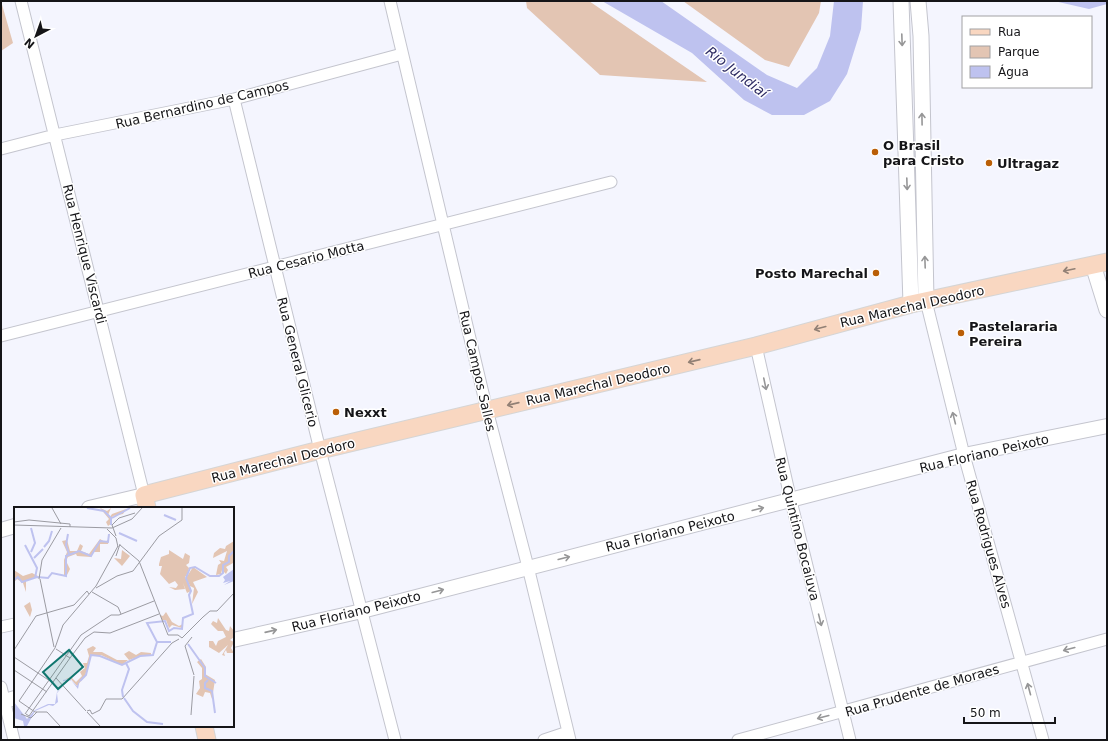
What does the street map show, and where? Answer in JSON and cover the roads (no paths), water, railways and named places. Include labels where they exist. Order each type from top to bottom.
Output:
[{"type":"main road","points":[[901,1],[919,303]]},
{"type":"main road","points":[[918,1],[921,36],[919,303]]},
{"type":"main road","points":[[1100,264],[1107,310]]},
{"type":"main road","name":"Rua Marechal Deodoro","points":[[146,501],[320,450],[756,346],[919,303],[1100,264]]},
{"type":"main road","points":[[204,727],[207,740]]},
{"type":"street","name":"Rua Henrique Viscardi","points":[[21,1],[146,501]]},
{"type":"street","name":"Rua Campos Salles","points":[[390,1],[487,410],[528,567],[569,736]]},
{"type":"street","name":"Rua Bernardino de Campos","points":[[1,149],[55,135],[234,99],[402,54]]},
{"type":"street","name":"Rua General Glicerio","points":[[234,99],[274,267],[395,740]]},
{"type":"street","name":"Rua Cesario Motta","points":[[1,336],[610,182]]},
{"type":"street","name":"Rua Rodrigues Alves","points":[[919,303],[964,456],[1043,740]]},
{"type":"street","name":"Rua Quintino Bocaiuva","points":[[756,346],[791,501],[850,740]]},
{"type":"street","name":"Rua Floriano Peixoto","points":[[234,640],[362,611],[528,567],[964,456],[1107,426]]},
{"type":"street","name":"Rua Marechal Deodoro","points":[[98,507],[146,501]]},
{"type":"street","points":[[1,530],[14,526]]},
{"type":"street","points":[[1,627],[14,624]]},
{"type":"street","name":"Rua Prudente de Moraes","points":[[738,740],[1107,639]]},
{"type":"street","points":[[1,687],[7,701],[14,740]]},
{"type":"street","points":[[544,740],[569,736]]},
{"type":"water","name":"Rio Jundiaí","points":[[602,1],[661,1],[767,75],[797,88],[817,68],[830,36],[834,1],[863,1],[861,29],[847,74],[830,101],[804,115],[772,115],[744,100],[692,53]]},
{"type":"water","points":[[1054,1],[1107,1],[1107,4],[1089,9]]},
{"type":"place","name":"O Brasil para Cristo","points":[[875,152]]},
{"type":"place","name":"Ultragaz","points":[[989,163]]},
{"type":"place","name":"Posto Marechal","points":[[876,273]]},
{"type":"place","name":"Pastelararia Pereira","points":[[961,333]]},
{"type":"place","name":"Nexxt","points":[[336,412]]}]
